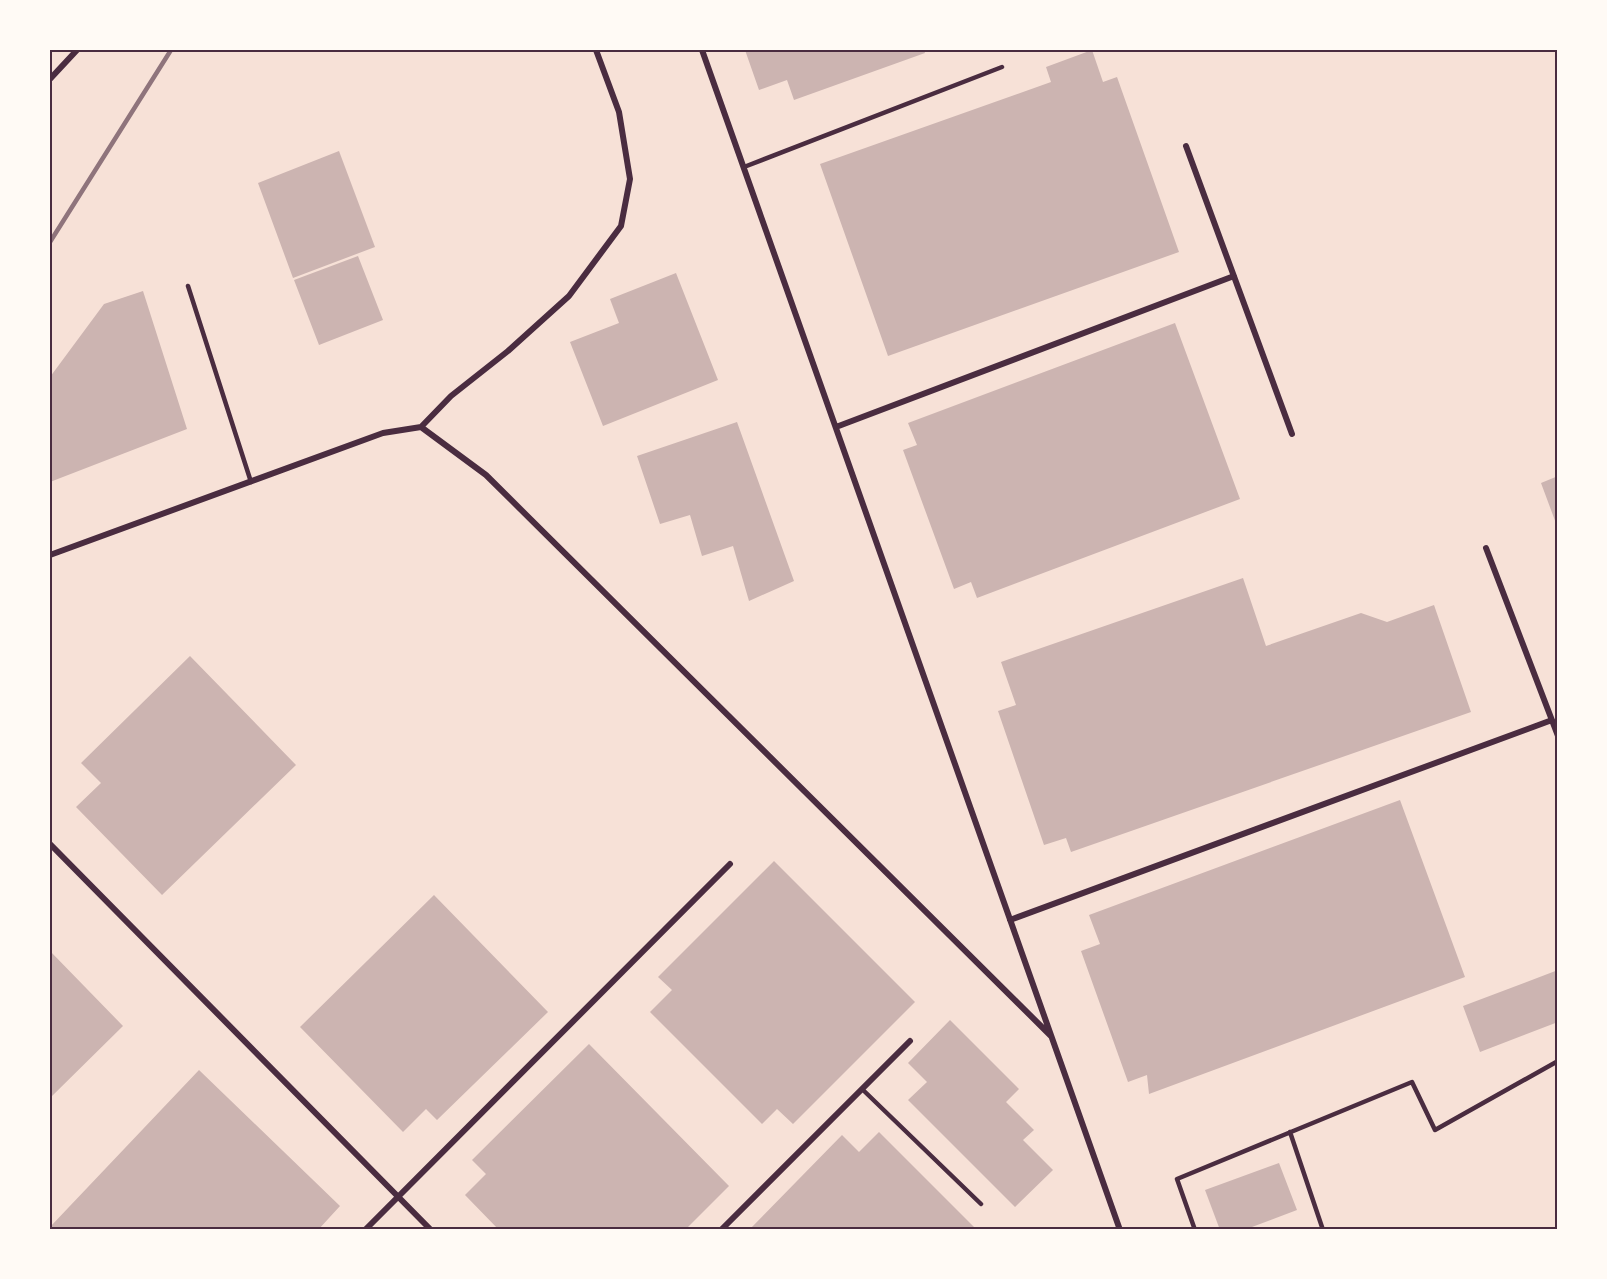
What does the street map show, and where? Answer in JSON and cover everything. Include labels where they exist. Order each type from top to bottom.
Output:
[{"type":"street","points":[[50,79],[77,50]]},
{"type":"street","points":[[50,555],[383,433],[421,427],[451,396],[508,351],[569,296],[621,226],[630,179],[619,112],[596,50]]},
{"type":"street","points":[[702,50],[1120,1230]]},
{"type":"street","points":[[1186,146],[1292,434]]},
{"type":"street","points":[[836,427],[1234,276]]},
{"type":"street","points":[[421,427],[486,475],[1051,1036]]},
{"type":"street","points":[[1486,548],[1557,736]]},
{"type":"street","points":[[1010,920],[1552,720]]},
{"type":"street","points":[[50,844],[431,1230]]},
{"type":"street","points":[[365,1230],[730,864]]},
{"type":"street","points":[[721,1230],[910,1041]]},
{"type":"lane","points":[[744,167],[1002,67]]},
{"type":"lane","points":[[188,286],[251,482]]},
{"type":"lane","points":[[1195,1230],[1177,1179],[1412,1082],[1435,1130],[1557,1061]]},
{"type":"lane","points":[[862,1089],[981,1204]]},
{"type":"lane","points":[[1290,1132],[1323,1230]]},
{"type":"building","points":[[745,50],[924,50],[925,53],[794,100],[787,80],[759,90]]},
{"type":"building","points":[[1092,50],[1103,82],[1117,77],[1179,252],[888,356],[820,164],[1051,82],[1046,67]]},
{"type":"building","points":[[339,151],[375,247],[293,278],[258,183]]},
{"type":"building","points":[[358,256],[383,320],[319,345],[294,280]]},
{"type":"building","points":[[676,273],[718,380],[603,426],[570,342],[619,323],[610,299]]},
{"type":"building","points":[[143,291],[187,429],[50,482],[50,377],[104,304]]},
{"type":"building","points":[[1175,323],[1240,499],[977,598],[971,582],[954,589],[903,450],[917,445],[908,423]]},
{"type":"building","points":[[737,422],[794,581],[749,601],[733,546],[702,556],[690,515],[660,524],[637,456]]},
{"type":"building","points":[[1558,476],[1558,526],[1557,526],[1541,483]]},
{"type":"building","points":[[1243,578],[1266,646],[1361,613],[1387,622],[1434,605],[1471,712],[1071,852],[1066,838],[1044,845],[998,711],[1016,705],[1001,662]]},
{"type":"building","points":[[190,656],[296,765],[162,895],[76,807],[101,783],[81,763]]},
{"type":"building","points":[[1400,800],[1465,977],[1149,1094],[1147,1075],[1128,1082],[1081,951],[1100,944],[1089,915]]},
{"type":"building","points":[[774,861],[915,1002],[793,1124],[777,1109],[762,1124],[650,1012],[672,990],[658,977]]},
{"type":"building","points":[[434,895],[548,1012],[437,1120],[426,1109],[403,1132],[300,1027]]},
{"type":"building","points":[[50,951],[123,1026],[50,1098]]},
{"type":"building","points":[[1558,970],[1558,1022],[1480,1052],[1463,1006]]},
{"type":"building","points":[[950,1020],[1019,1089],[1006,1102],[1034,1130],[1023,1140],[1053,1170],[1015,1207],[908,1100],[927,1082],[908,1063]]},
{"type":"building","points":[[589,1044],[729,1186],[685,1230],[499,1230],[465,1195],[486,1174],[472,1160]]},
{"type":"building","points":[[199,1070],[340,1206],[318,1230],[50,1230],[50,1227]]},
{"type":"building","points":[[879,1132],[977,1230],[749,1230],[842,1135],[859,1152]]},
{"type":"building","points":[[1279,1163],[1297,1210],[1244,1230],[1220,1230],[1205,1190]]},
{"type":"railway","points":[[50,242],[171,50]]}]
